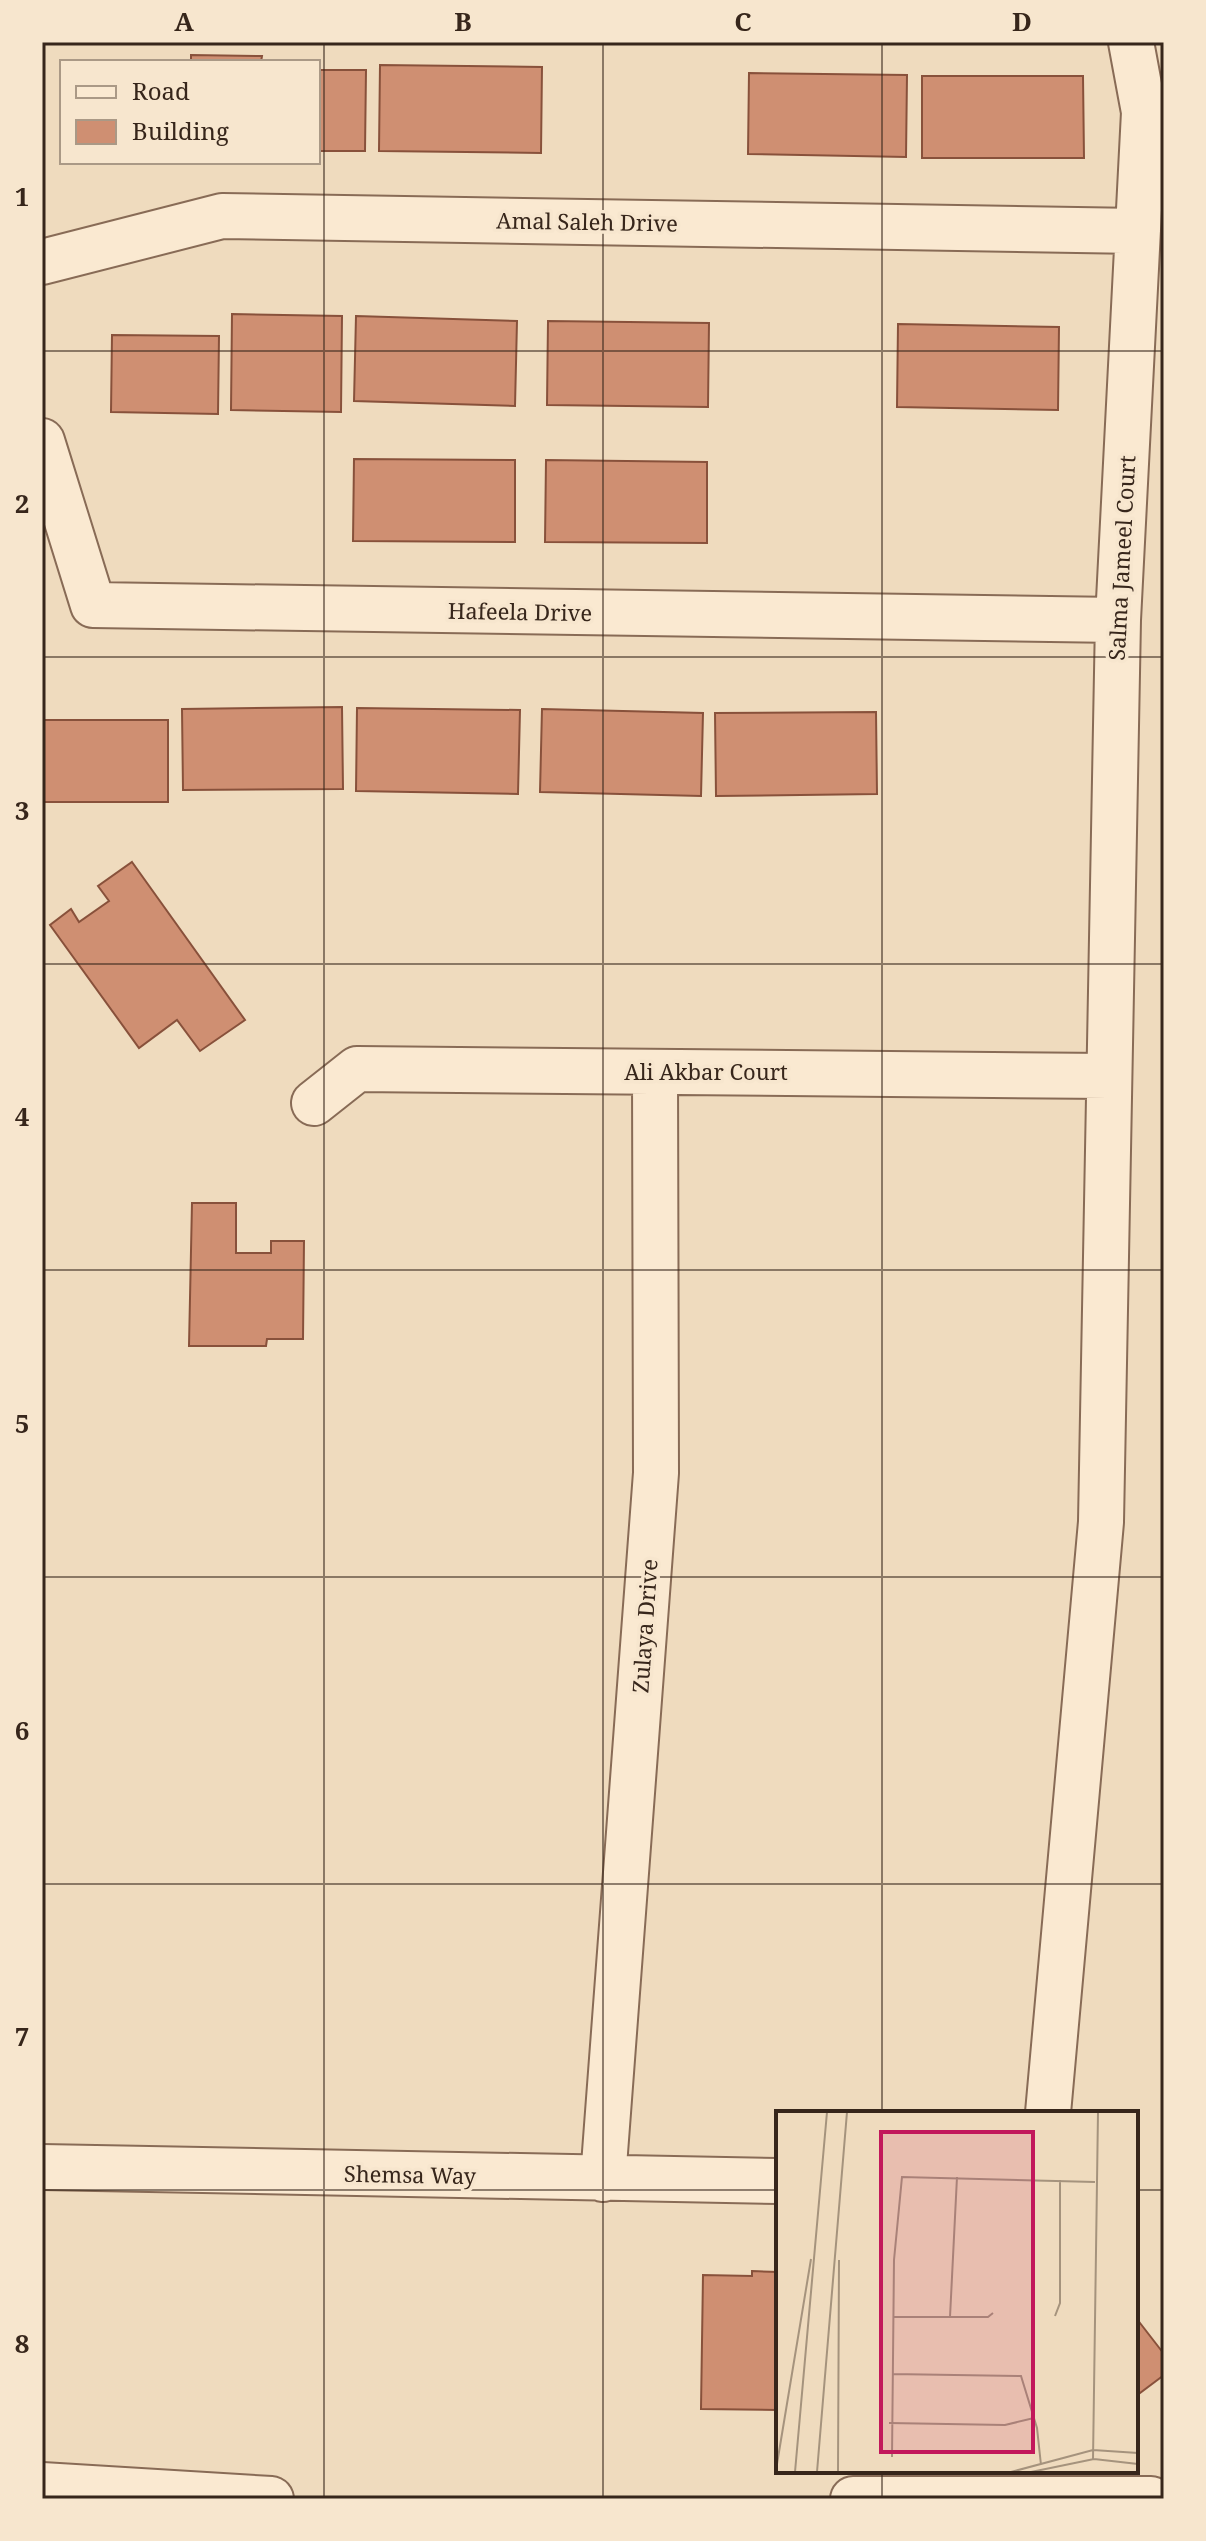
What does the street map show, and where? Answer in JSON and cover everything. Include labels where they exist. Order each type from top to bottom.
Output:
[{"type":"street","name":"Salma Jameel Court","points":[[1048,2111],[1101,1522],[1118,620],[1144,112],[1131,42]]},
{"type":"street","name":"Amal Saleh Drive","points":[[42,262],[222,216],[1138,231]]},
{"type":"street","name":"Hafeela Drive","points":[[42,441],[93,605],[1118,620]]},
{"type":"street","name":"Ali Akbar Court","points":[[314,1103],[357,1069],[1109,1076]]},
{"type":"street","name":"Zulaya Drive","points":[[603,2179],[656,1473],[655,1072]]},
{"type":"street","name":"Shemsa Way","points":[[42,2167],[776,2181]]},
{"type":"street","points":[[42,2485],[271,2499]]},
{"type":"street","points":[[853,2499],[1151,2499]]},
{"type":"building","points":[[191,55],[262,56],[261,60],[191,60]]},
{"type":"building","points":[[380,65],[542,67],[541,153],[379,151]]},
{"type":"building","points":[[320,70],[366,70],[365,151],[320,151]]},
{"type":"building","points":[[749,73],[907,75],[906,157],[748,154]]},
{"type":"building","points":[[922,76],[1083,76],[1084,158],[922,158]]},
{"type":"building","points":[[232,314],[342,316],[341,412],[231,410]]},
{"type":"building","points":[[356,316],[517,321],[515,406],[354,401]]},
{"type":"building","points":[[548,321],[709,323],[708,407],[547,405]]},
{"type":"building","points":[[898,324],[1059,327],[1058,410],[897,407]]},
{"type":"building","points":[[112,335],[219,336],[218,414],[111,412]]},
{"type":"building","points":[[354,459],[515,460],[515,542],[353,541]]},
{"type":"building","points":[[546,460],[707,462],[707,543],[545,542]]},
{"type":"building","points":[[342,707],[343,789],[183,790],[182,709]]},
{"type":"building","points":[[357,708],[520,710],[518,794],[356,791]]},
{"type":"building","points":[[542,709],[703,713],[701,796],[540,792]]},
{"type":"building","points":[[876,712],[877,794],[716,796],[715,713]]},
{"type":"building","points":[[42,720],[168,720],[168,802],[42,802]]},
{"type":"building","points":[[132,862],[245,1020],[200,1051],[177,1020],[139,1048],[50,925],[71,909],[79,922],[109,901],[98,886]]},
{"type":"building","points":[[192,1203],[236,1203],[236,1253],[271,1253],[271,1241],[304,1241],[303,1339],[267,1339],[266,1346],[189,1346]]},
{"type":"building","points":[[752,2271],[776,2272],[776,2410],[701,2409],[703,2275],[752,2276]]},
{"type":"building","points":[[1140,2323],[1164,2354],[1164,2375],[1138,2394]]}]
